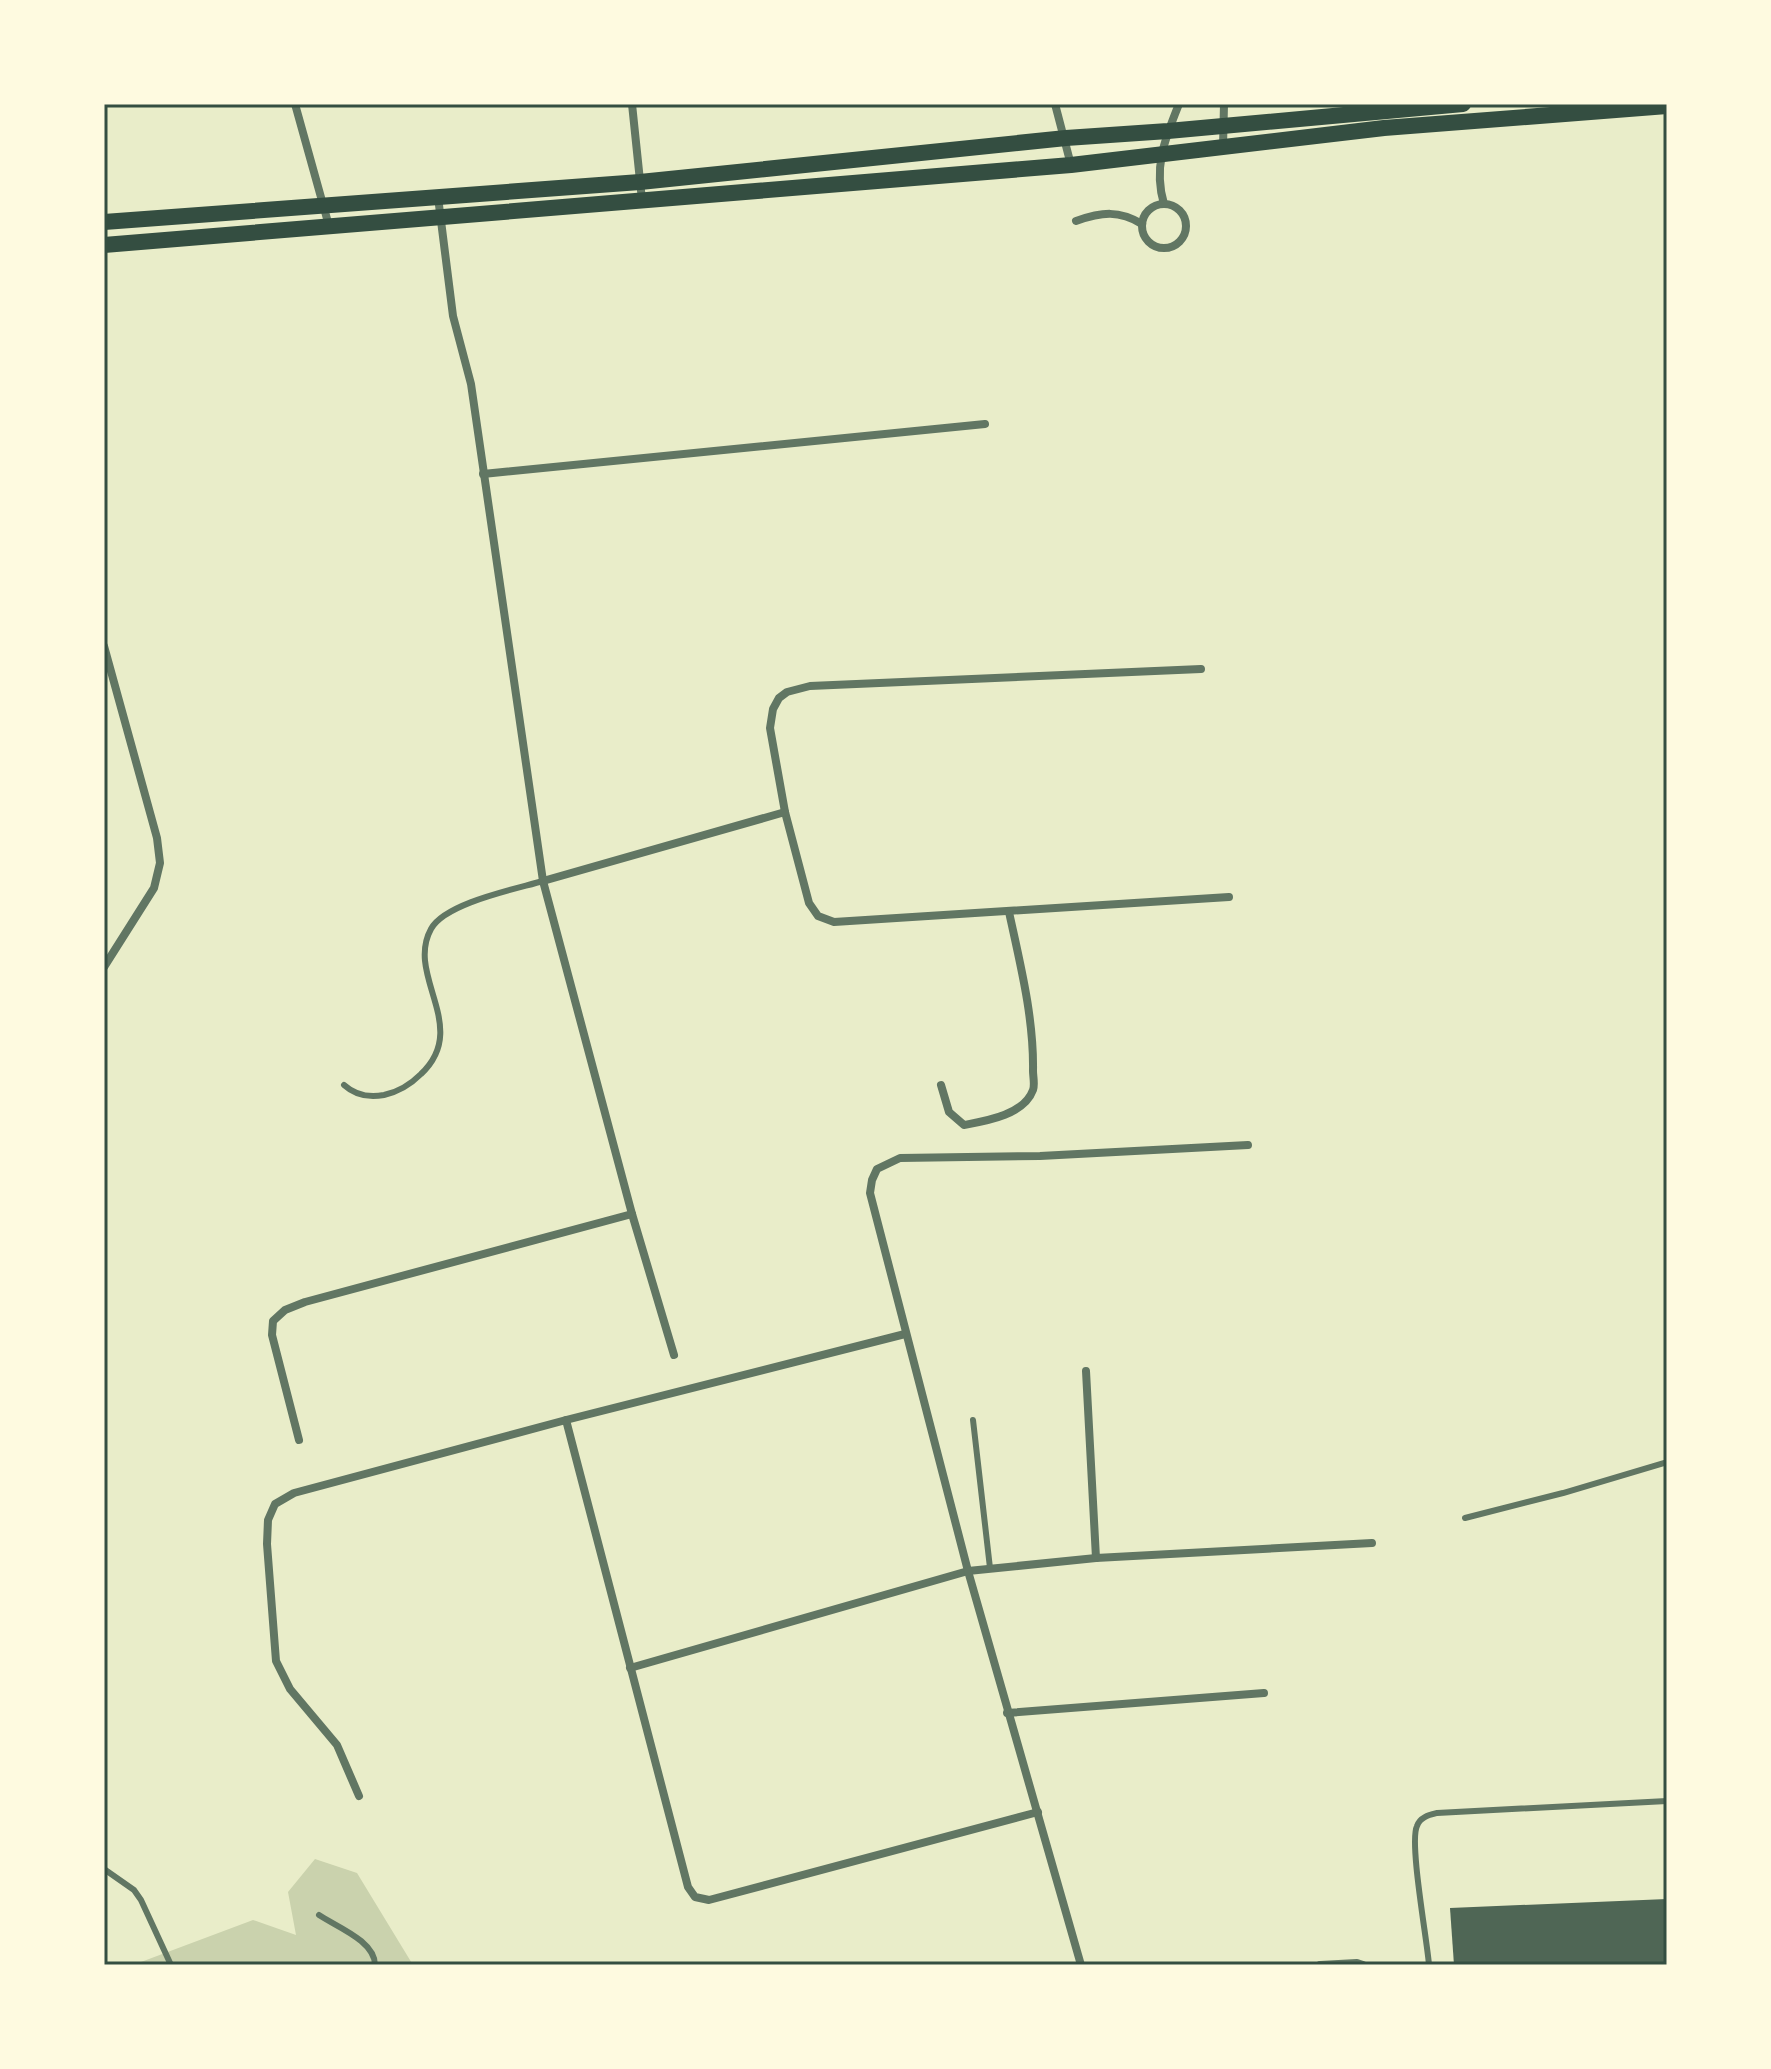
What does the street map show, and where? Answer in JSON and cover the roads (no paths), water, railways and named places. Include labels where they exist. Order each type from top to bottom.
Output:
[{"type":"main road","points":[[104,222],[640,182],[1066,138],[1224,126],[1383,108],[1463,104]]},
{"type":"main road","points":[[104,245],[1071,165],[1384,128],[1667,106]]},
{"type":"street","points":[[295,104],[330,227]]},
{"type":"street","points":[[632,104],[642,200]]},
{"type":"street","points":[[1055,104],[1071,165]]},
{"type":"street","points":[[1164,204],[1157,182],[1168,131],[1179,104]]},
{"type":"street","points":[[1223,148],[1224,104]]},
{"type":"street","points":[[1383,108],[1384,128]]},
{"type":"street","points":[[438,197],[453,316],[471,384],[543,881],[632,1214],[674,1355]]},
{"type":"street","points":[[1164,204],[1175,207],[1184,215],[1187,227],[1183,238],[1175,246],[1163,248],[1151,244],[1144,235],[1142,224],[1149,210],[1164,204]]},
{"type":"street","points":[[1076,221],[1107,212],[1129,216],[1142,224]]},
{"type":"street","points":[[483,474],[985,424]]},
{"type":"street","points":[[104,646],[157,838],[160,863],[154,888],[104,967]]},
{"type":"street","points":[[1201,669],[810,686],[787,692],[779,698],[773,709],[770,728],[785,812],[809,903],[818,916],[834,922],[1229,897]]},
{"type":"street","points":[[543,881],[785,812]]},
{"type":"street","points":[[941,1085],[949,1112],[964,1125],[991,1121],[1019,1107],[1033,1090],[1034,1056],[1009,912]]},
{"type":"street","points":[[1081,1965],[968,1571],[870,1193],[872,1180],[877,1169],[900,1158],[1040,1156],[1248,1145]]},
{"type":"street","points":[[299,1440],[272,1335],[273,1321],[285,1310],[632,1214]]},
{"type":"street","points":[[359,1796],[337,1745],[290,1689],[276,1661],[267,1544],[268,1520],[275,1504],[294,1493],[905,1334]]},
{"type":"street","points":[[1086,1371],[1096,1558]]},
{"type":"street","points":[[566,1420],[688,1887],[695,1897],[709,1900],[1038,1812]]},
{"type":"street","points":[[630,1668],[968,1571],[1096,1558],[1372,1543]]},
{"type":"street","points":[[1007,1713],[1264,1693]]},
{"type":"street","points":[[1320,1965],[1360,1964]]},
{"type":"lane","points":[[344,1085],[352,1092],[365,1096],[383,1095],[399,1090],[427,1068],[436,1055],[441,1033],[439,1012],[425,958],[432,927],[458,909],[543,881]]},
{"type":"lane","points":[[973,1420],[990,1568]]},
{"type":"lane","points":[[1465,1518],[1551,1497],[1667,1462]]},
{"type":"lane","points":[[1429,1965],[1416,1851],[1415,1829],[1419,1821],[1437,1813],[1667,1801]]},
{"type":"lane","points":[[104,1869],[134,1890],[141,1900],[171,1965]]},
{"type":"lane","points":[[319,1915],[367,1946],[375,1957],[375,1965]]}]
